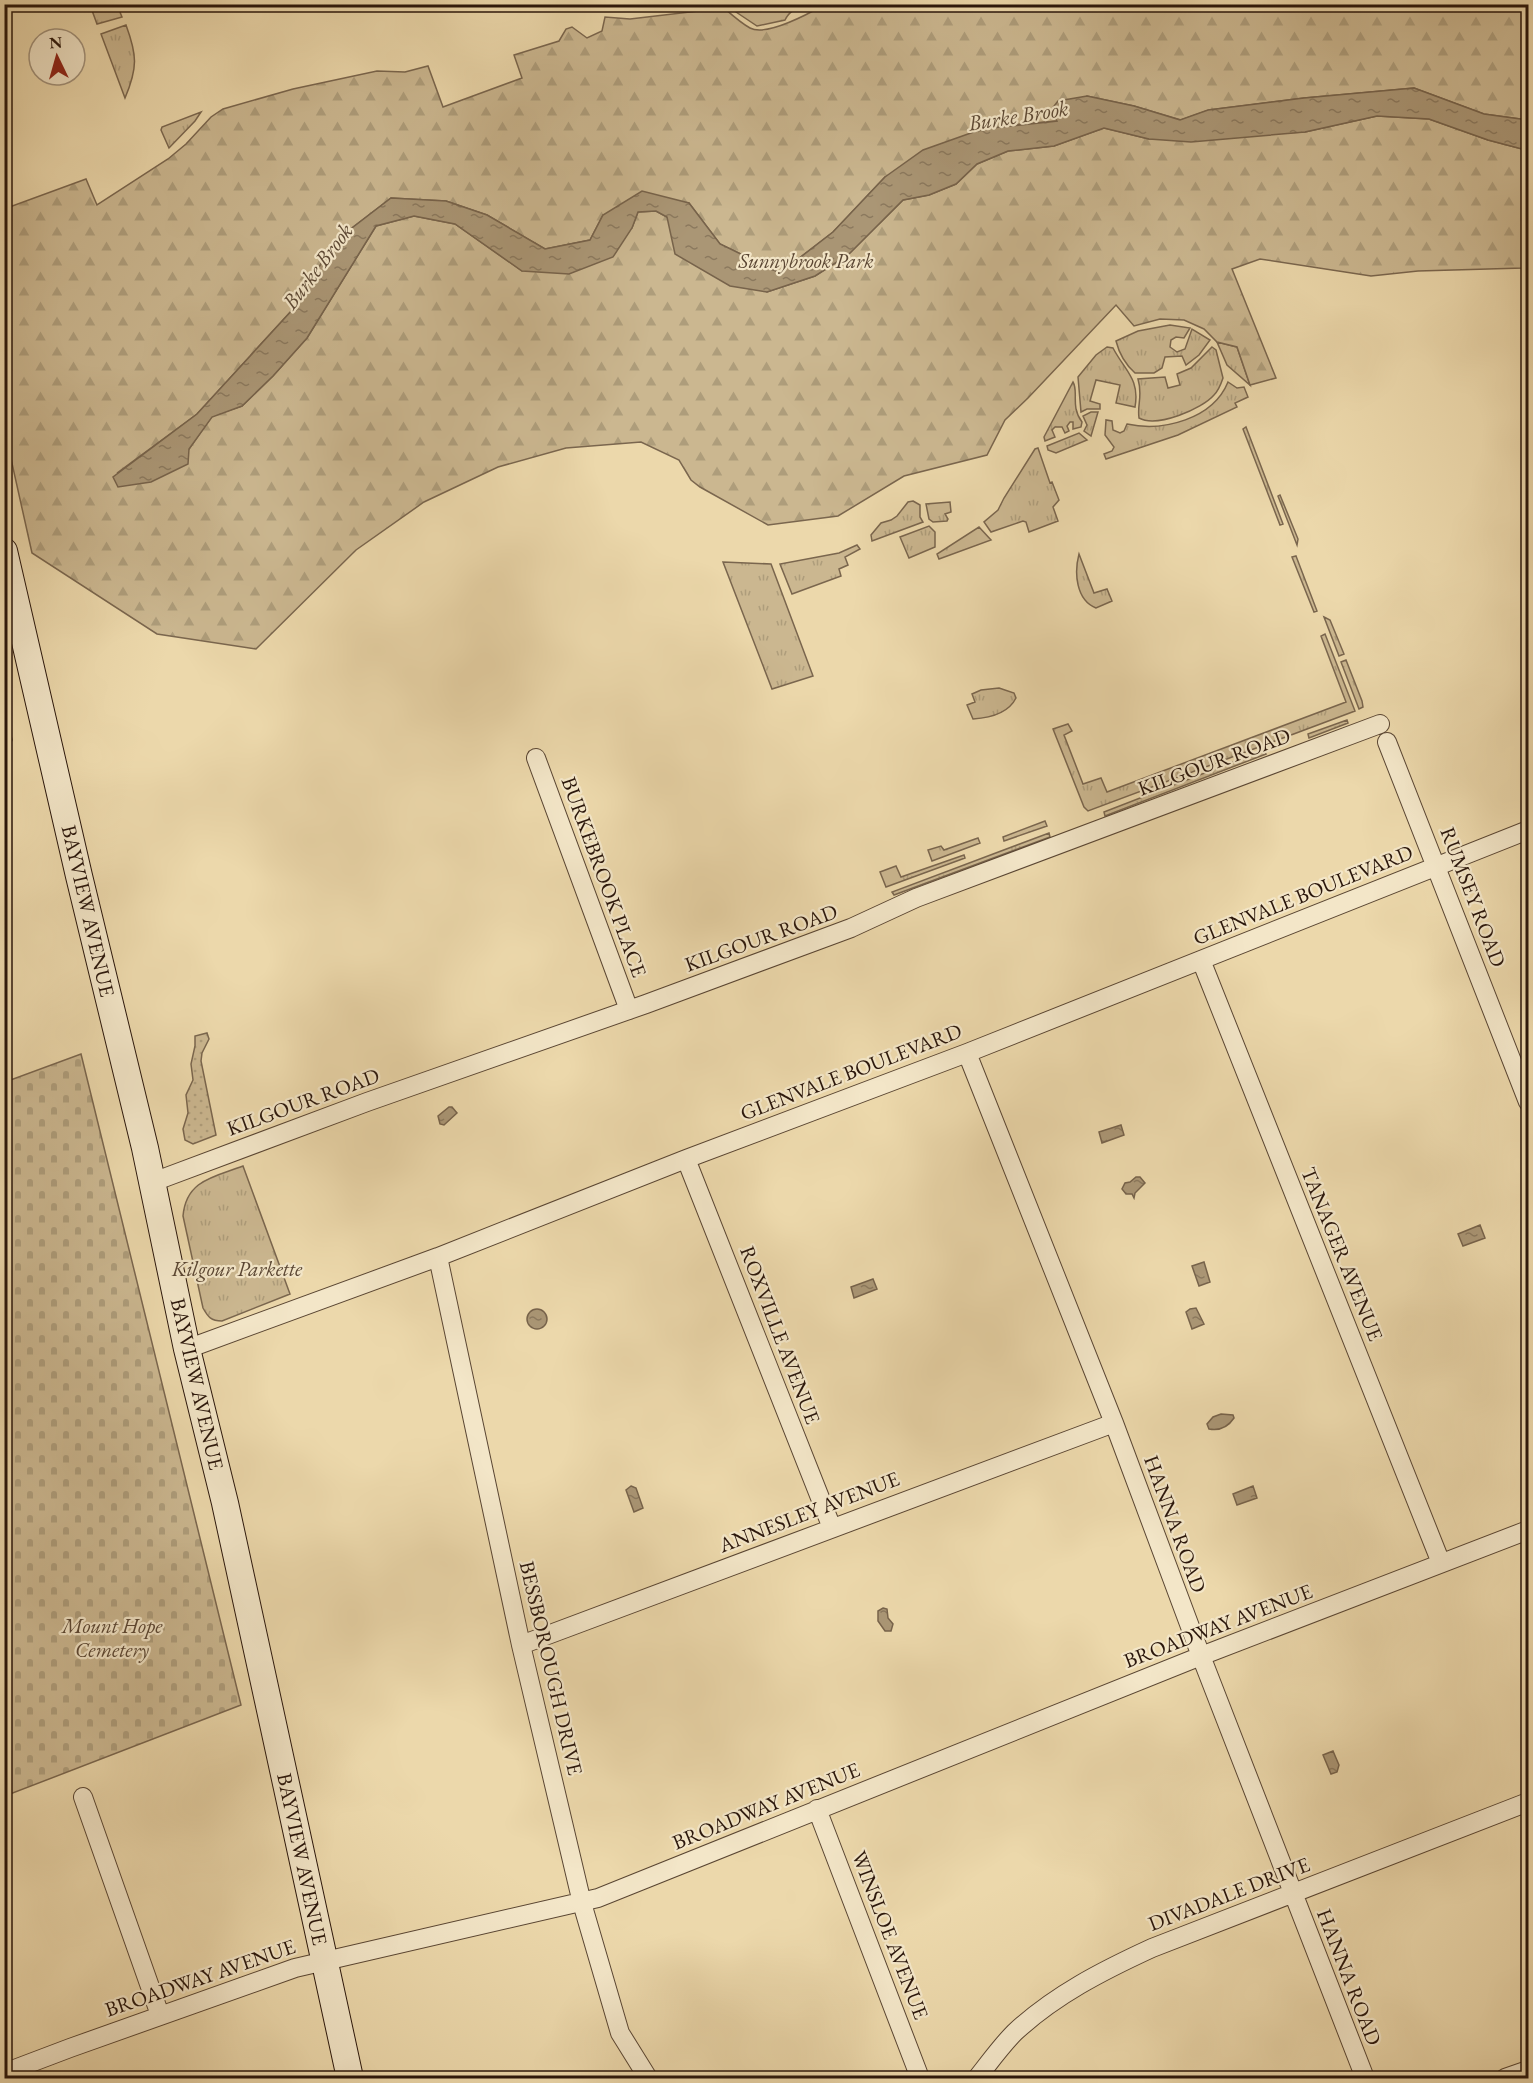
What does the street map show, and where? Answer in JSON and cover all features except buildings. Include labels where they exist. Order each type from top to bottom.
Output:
[{"type":"main road","name":"BAYVIEW AVENUE","points":[[4,551],[153,1182],[187,1349],[225,1503],[350,2079]]},
{"type":"street","name":"KILGOUR ROAD","points":[[153,1182],[367,1102],[629,1010],[851,928],[897,906],[960,881],[1380,724]]},
{"type":"street","name":"RUMSEY ROAD","points":[[1387,742],[1528,1102]]},
{"type":"street","name":"BURKEBROOK PLACE","points":[[536,759],[629,1010]]},
{"type":"street","name":"GLENVALE BOULEVARD","points":[[187,1349],[438,1257],[686,1159],[967,1053],[1528,830]]},
{"type":"street","name":"TANAGER AVENUE","points":[[1201,960],[1441,1563]]},
{"type":"street","name":"HANNA ROAD","points":[[967,1053],[1114,1423],[1292,1894],[1365,2079]]},
{"type":"street","name":"ROXVILLE AVENUE","points":[[686,1159],[832,1527]]},
{"type":"street","name":"BESSBOROUGH DRIVE","points":[[438,1257],[521,1645],[582,1903],[620,2033],[648,2079]]},
{"type":"street","name":"ANNESLEY AVENUE","points":[[521,1645],[1114,1423]]},
{"type":"street","name":"BROADWAY AVENUE","points":[[4,2073],[295,1968],[598,1898],[1201,1656],[1528,1530]]},
{"type":"street","points":[[83,1797],[160,2015]]},
{"type":"street","name":"DIVADALE DRIVE","points":[[977,2079],[1013,2033],[1047,2005],[1096,1974],[1152,1948],[1528,1802]]},
{"type":"street","name":"WINSLOE AVENUE","points":[[817,1809],[920,2079]]},
{"type":"street","points":[[1505,2079],[1528,2070]]},
{"type":"green space","points":[[751,4],[814,5],[791,12],[785,20],[757,26],[730,8]]},
{"type":"green space","name":"Sunnybrook Park","points":[[826,4],[1528,5],[1528,120],[1484,114],[1414,88],[1209,110],[1181,120],[1134,106],[1087,96],[1058,121],[1009,125],[885,177],[833,232],[780,273],[720,244],[689,203],[603,215],[590,240],[545,249],[487,215],[446,201],[391,198],[335,241],[294,308],[197,414],[117,473],[189,449],[212,416],[242,406],[307,338],[376,226],[414,216],[455,224],[522,271],[632,228],[638,212],[656,211],[767,292],[815,276],[848,255],[903,200],[929,195],[956,184],[977,164],[1008,151],[1054,146],[1104,128],[1149,139],[1305,132],[1377,116],[1429,119],[1488,140],[1522,149],[1528,147],[1528,248],[1523,268],[1418,271],[1371,276],[1260,259],[1232,269],[1276,378],[1250,385],[1237,347],[1217,342],[1204,329],[1184,320],[1160,319],[1134,326],[1116,305],[1005,420],[987,455],[904,476],[838,516],[768,525],[700,487],[691,480],[679,460],[641,442],[566,448],[498,467],[424,502],[356,550],[256,649],[157,634],[32,553],[5,432],[4,209],[86,179],[97,205],[168,159],[186,144],[211,117],[223,109],[293,89],[377,71],[405,72],[428,66],[443,107],[522,78],[514,55],[559,41],[566,29],[572,27],[587,38],[602,31],[605,17],[630,19],[724,8],[750,28],[757,30],[788,23]]},
{"type":"green space","points":[[90,5],[117,5],[122,17],[97,24]]},
{"type":"green space","points":[[126,25],[134,53],[134,69],[125,98],[101,34]]},
{"type":"green space","points":[[201,112],[169,148],[161,130],[162,127]]},
{"type":"green space","points":[[1170,325],[1190,328],[1184,338],[1176,337],[1171,340],[1170,347],[1177,352],[1185,349],[1192,329],[1210,340],[1199,355],[1186,365],[1182,356],[1165,357],[1162,368],[1154,373],[1135,373],[1123,358],[1116,341],[1138,331]]},
{"type":"green space","points":[[1217,342],[1237,347],[1250,385],[1227,365]]},
{"type":"green space","points":[[1107,347],[1113,348],[1133,382],[1135,407],[1116,403],[1120,385],[1096,380],[1090,401],[1100,404],[1100,409],[1087,409],[1081,412],[1078,377],[1096,355]]},
{"type":"green space","points":[[1212,347],[1216,350],[1223,378],[1214,395],[1200,406],[1179,416],[1157,421],[1139,418],[1138,379],[1165,377],[1168,388],[1180,385],[1177,374],[1191,368]]},
{"type":"green space","points":[[1073,382],[1075,405],[1082,422],[1081,427],[1073,429],[1073,422],[1070,422],[1067,426],[1069,431],[1065,433],[1062,427],[1055,427],[1052,430],[1055,437],[1045,441],[1044,437]]},
{"type":"green space","points":[[1228,382],[1237,388],[1244,387],[1248,397],[1235,403],[1237,407],[1178,435],[1106,459],[1104,454],[1112,451],[1114,447],[1105,435],[1106,420],[1112,421],[1113,430],[1120,433],[1124,431],[1127,424],[1156,426],[1185,420],[1211,405],[1221,395]]},
{"type":"green space","points":[[1091,412],[1098,412],[1091,436],[1084,431],[1087,425],[1083,416]]},
{"type":"green space","points":[[1246,427],[1283,524],[1280,525],[1243,429]]},
{"type":"green space","points":[[1079,433],[1087,440],[1056,453],[1048,450],[1047,446]]},
{"type":"green space","points":[[1038,448],[1050,483],[1052,482],[1059,500],[1053,507],[1058,521],[1029,532],[1026,522],[1023,521],[991,532],[984,522],[998,510],[1035,449]]},
{"type":"green space","points":[[1280,495],[1298,539],[1297,545],[1278,496]]},
{"type":"green space","points":[[913,501],[920,505],[920,517],[923,522],[872,541],[871,535],[881,523],[897,516],[908,502]]},
{"type":"green space","points":[[950,502],[951,512],[945,514],[947,521],[933,522],[929,519],[926,504]]},
{"type":"green space","points":[[929,526],[935,532],[935,547],[909,558],[900,537]]},
{"type":"green space","points":[[979,527],[991,540],[939,559],[937,554]]},
{"type":"green space","points":[[857,545],[860,549],[845,557],[848,565],[839,569],[841,576],[792,594],[780,564],[839,553]]},
{"type":"green space","points":[[1079,554],[1094,593],[1107,589],[1112,601],[1096,608],[1084,599],[1077,577]]},
{"type":"green space","points":[[1296,556],[1317,611],[1314,612],[1292,557]]},
{"type":"green space","points":[[723,562],[771,564],[813,676],[772,689]]},
{"type":"green space","points":[[1324,617],[1330,620],[1344,654],[1339,656]]},
{"type":"green space","points":[[1325,634],[1355,711],[1088,811],[1084,807],[1053,729],[1068,724],[1072,731],[1064,735],[1083,784],[1101,778],[1107,792],[1346,702],[1321,636]]},
{"type":"green space","points":[[1346,660],[1362,701],[1363,707],[1359,709],[1341,662]]},
{"type":"green space","points":[[999,688],[1014,693],[1016,698],[1013,703],[998,714],[973,719],[967,705],[975,702],[972,694],[981,690]]},
{"type":"green space","points":[[5,709],[12,740],[5,757]]},
{"type":"green space","points":[[1347,720],[1348,723],[1309,738],[1308,734]]},
{"type":"green space","points":[[1264,750],[1266,754],[1105,816],[1104,812]]},
{"type":"green space","points":[[1045,821],[1047,826],[1004,841],[1003,837]]},
{"type":"green space","points":[[1049,833],[1050,837],[894,895],[892,892]]},
{"type":"green space","points":[[978,838],[980,843],[932,861],[928,850],[941,846],[944,850]]},
{"type":"green space","points":[[964,855],[965,858],[886,887],[880,872],[896,866],[901,877]]},
{"type":"green space","points":[[207,1033],[209,1039],[201,1061],[216,1135],[193,1144],[185,1140],[183,1129],[188,1113],[186,1095],[193,1080],[191,1064],[195,1036]]},
{"type":"green space","name":"Mount Hope Cemetery","points":[[81,1054],[241,1705],[5,1796],[5,1082]]},
{"type":"green space","name":"Kilgour Parkette","points":[[243,1166],[290,1294],[218,1321],[210,1318],[203,1308],[183,1216],[185,1204],[196,1187],[212,1177]]},
{"type":"water","points":[[1414,88],[1484,114],[1528,120],[1528,147],[1522,149],[1488,140],[1429,119],[1377,116],[1305,132],[1191,142],[1149,139],[1104,128],[1054,146],[1008,151],[977,164],[956,184],[929,195],[903,200],[848,255],[815,276],[767,292],[730,286],[675,254],[667,217],[656,211],[638,212],[632,228],[613,257],[569,274],[522,271],[455,224],[414,216],[376,226],[307,338],[242,406],[212,417],[189,449],[188,464],[151,482],[118,487],[113,477],[197,414],[294,308],[335,241],[391,198],[446,201],[487,215],[545,249],[590,240],[603,215],[642,191],[689,203],[720,244],[780,273],[833,232],[885,177],[923,150],[982,129],[1057,121],[1051,110],[1058,101],[1087,96],[1134,106],[1180,120],[1208,110]]},
{"type":"water","points":[[449,1107],[457,1113],[444,1125],[440,1124],[438,1116]]},
{"type":"water","points":[[1121,1125],[1124,1135],[1102,1143],[1099,1132]]},
{"type":"water","points":[[1140,1177],[1145,1183],[1135,1193],[1134,1198],[1132,1194],[1126,1194],[1122,1189],[1125,1183]]},
{"type":"water","points":[[1480,1225],[1485,1238],[1463,1246],[1458,1234]]},
{"type":"water","points":[[1204,1262],[1210,1282],[1199,1286],[1192,1266]]},
{"type":"water","points":[[873,1279],[877,1289],[854,1298],[851,1287]]},
{"type":"water","points":[[1196,1308],[1204,1324],[1192,1329],[1186,1312]]},
{"type":"water","points":[[537,1309],[544,1312],[547,1319],[544,1326],[537,1329],[530,1326],[527,1319],[530,1312]]},
{"type":"water","points":[[1221,1414],[1233,1415],[1234,1418],[1223,1428],[1209,1429],[1207,1424],[1213,1417]]},
{"type":"water","points":[[631,1486],[636,1488],[643,1508],[634,1512],[626,1490]]},
{"type":"water","points":[[1253,1486],[1257,1498],[1237,1505],[1233,1494]]},
{"type":"water","points":[[883,1608],[887,1609],[888,1618],[893,1624],[891,1631],[885,1631],[878,1621],[878,1611]]},
{"type":"water","points":[[1333,1751],[1339,1765],[1337,1772],[1331,1774],[1323,1755]]},
{"type":"water label","name":"Burke Brook","points":[[1018,115]]},
{"type":"water label","name":"Burke Brook","points":[[317,266]]}]
